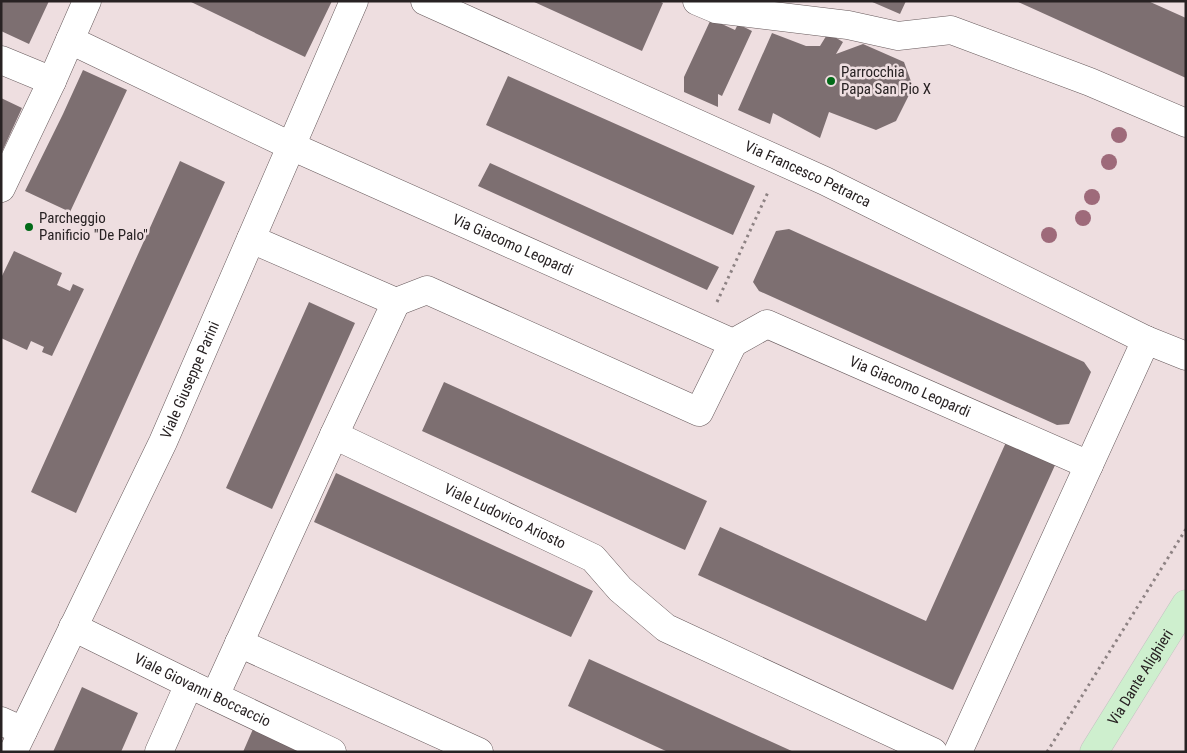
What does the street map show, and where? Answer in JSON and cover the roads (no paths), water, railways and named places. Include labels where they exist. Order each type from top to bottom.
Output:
[{"type":"main road","name":"Via Dante Alighieri","points":[[1094,752],[1186,604]]},
{"type":"street","points":[[1,188],[52,81],[87,1]]},
{"type":"street","name":"Viale Giuseppe Parini","points":[[12,735],[73,627],[163,442],[354,1]]},
{"type":"street","name":"Via Francesco Petrarca","points":[[425,1],[825,181],[1146,340],[1186,356]]},
{"type":"street","points":[[698,1],[716,9],[848,24],[898,36],[951,30],[1090,82],[1186,123]]},
{"type":"street","name":"Via Giacomo Leopardi","points":[[70,40],[291,146],[733,343],[767,324],[1089,466]]},
{"type":"street","points":[[1,60],[52,81]]},
{"type":"street","points":[[250,239],[396,302]]},
{"type":"street","points":[[215,696],[396,302],[427,290],[699,412],[733,343]]},
{"type":"street","points":[[958,752],[1146,340]]},
{"type":"street","name":"Viale Ludovico Ariosto","points":[[334,436],[593,558],[620,589],[666,628],[933,752]]},
{"type":"street","name":"Viale Giovanni Boccaccio","points":[[73,627],[332,752]]},
{"type":"street","points":[[239,643],[479,752]]},
{"type":"street","points":[[159,752],[189,684]]},
{"type":"place","name":"Parrocchia Papa San Pio X","points":[[831,81]]},
{"type":"place","name":"Parcheggio Panificio \"De Palo\"","points":[[29,227]]}]
